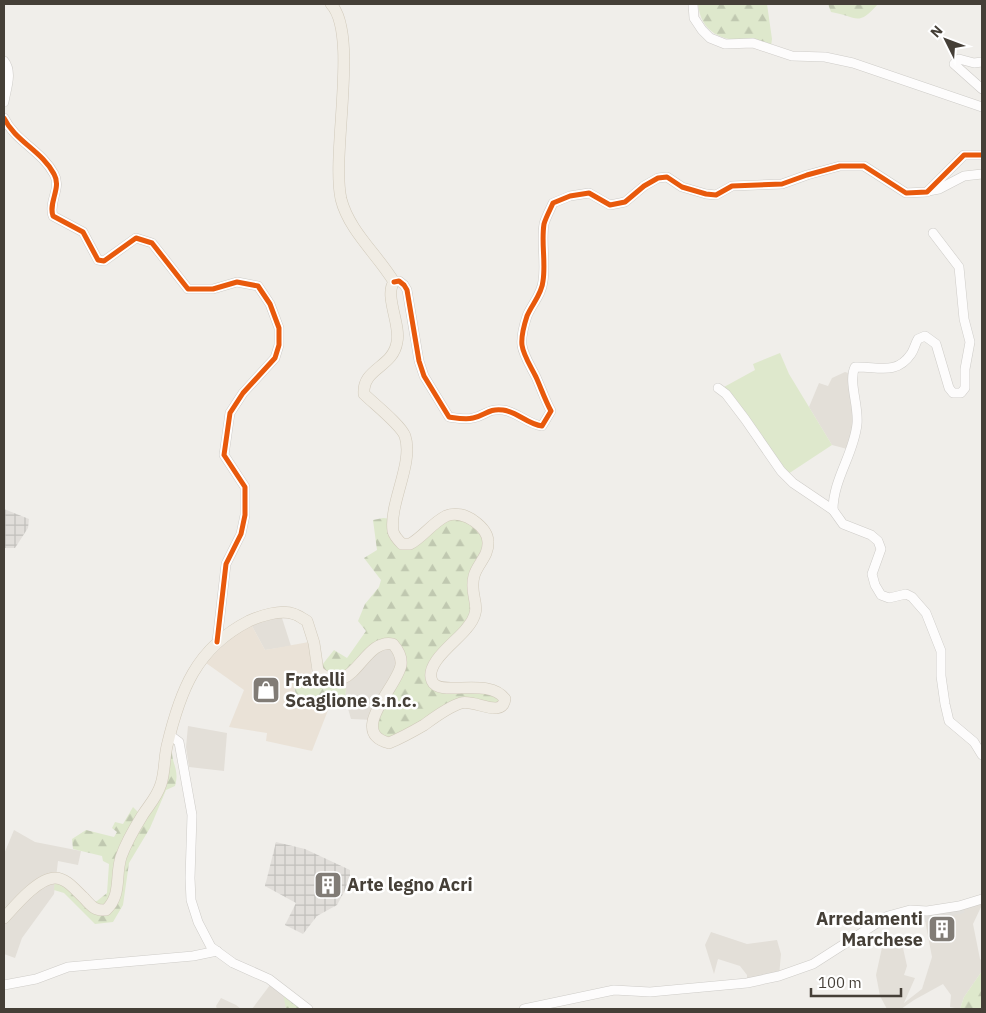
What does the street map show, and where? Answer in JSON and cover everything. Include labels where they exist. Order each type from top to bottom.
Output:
[{"type":"main road","points":[[4,918],[40,884],[55,878],[67,882],[92,908],[99,911],[106,910],[112,905],[118,887],[120,859],[142,816],[155,799],[161,783],[177,708],[185,689],[198,664],[217,642],[234,629],[256,618],[293,613],[307,621],[314,643],[318,672],[326,679],[334,680],[348,676],[378,645],[386,642],[393,644],[400,653],[401,664],[396,679],[385,693],[373,720],[374,733],[380,741],[389,743],[408,734],[442,712],[462,702],[473,702],[496,709],[504,704],[505,699],[502,694],[497,692],[475,686],[438,687],[431,678],[435,663],[474,618],[477,609],[473,590],[473,577],[488,549],[486,533],[479,525],[462,514],[445,516],[410,544],[402,544],[393,532],[407,451],[404,434],[364,394],[363,386],[370,375],[390,359],[395,351],[398,340],[391,292],[391,286],[394,282],[356,229],[342,201],[339,186],[338,158],[344,39],[335,9],[331,4]]},
{"type":"street","points":[[693,4],[694,18],[702,30],[710,38],[725,44],[753,43],[792,56],[825,57],[901,78],[982,107]]},
{"type":"street","points":[[982,62],[974,63],[959,59],[954,64],[982,90]]},
{"type":"street","points":[[4,61],[9,79],[4,102]]},
{"type":"street","points":[[4,118],[8,128],[38,154],[55,175],[57,188],[51,209],[53,216],[83,232],[98,260],[104,260],[136,238],[152,243],[188,289],[213,289],[237,282],[258,286],[270,304],[279,328],[279,345],[275,358],[243,393],[230,413],[226,434],[224,455],[245,486],[245,515],[240,534],[226,564],[217,642]]},
{"type":"street","points":[[927,192],[964,155],[982,155]]},
{"type":"street","points":[[394,282],[399,281],[404,284],[407,290],[419,361],[428,383],[449,417],[473,418],[493,409],[506,410],[520,415],[532,425],[542,426],[551,412],[523,354],[521,334],[529,312],[542,288],[544,272],[542,246],[544,222],[553,203],[570,196],[589,193],[610,206],[625,202],[644,186],[658,178],[667,177],[682,187],[716,195],[732,186],[782,184],[840,166],[864,166],[906,192],[927,192],[939,189],[964,176],[982,174]]},
{"type":"street","points":[[833,510],[833,498],[841,472],[851,450],[857,427],[858,411],[852,380],[855,367],[894,368],[912,353],[918,339],[925,336],[936,344],[949,388],[953,393],[961,393],[965,388],[965,369],[970,342],[964,318],[959,267],[933,233]]},
{"type":"street","points":[[718,388],[726,394],[781,471],[793,483],[833,510],[843,524],[871,535],[878,541],[881,549],[872,574],[875,585],[881,595],[889,598],[906,594],[912,597],[926,613],[941,651],[941,676],[949,721],[974,742],[982,755]]},
{"type":"street","points":[[170,736],[179,742],[192,815],[191,900],[198,922],[211,947],[233,963],[269,979],[308,1009]]},
{"type":"street","points":[[524,1009],[614,990],[650,992],[747,982],[779,976],[813,964],[888,916],[910,910],[927,911],[959,906],[982,899]]},
{"type":"street","points":[[4,985],[36,979],[68,967],[193,956],[218,951]]},
{"type":"shaded area","points":[[845,372],[852,374],[858,411],[851,450],[832,445],[809,407],[819,383],[828,386],[832,378]]},
{"type":"shaded area","points":[[4,509],[29,519],[28,528],[15,548],[4,548]]},
{"type":"shaded area","points":[[270,618],[282,618],[291,646],[265,650],[252,626]]},
{"type":"shaded area","points":[[252,626],[265,650],[309,642],[312,676],[293,684],[296,694],[332,700],[312,751],[266,741],[267,733],[229,727],[244,690],[206,663],[234,634]]},
{"type":"shaded area","points":[[386,642],[401,664],[373,720],[351,719],[345,698],[346,689],[344,682]]},
{"type":"shaded area","points":[[188,726],[227,733],[224,771],[189,767],[186,747]]},
{"type":"shaded area","points":[[14,830],[35,842],[81,851],[78,865],[58,861],[54,894],[22,938],[15,958],[4,954],[4,854]]},
{"type":"shaded area","points":[[276,842],[305,849],[350,870],[350,881],[337,905],[317,916],[303,934],[285,925],[296,903],[265,886]]},
{"type":"shaded area","points":[[981,899],[981,907],[973,924],[982,961],[982,971],[964,997],[960,1009],[950,1007],[951,995],[943,984],[901,1009],[887,1009],[880,996],[876,975],[883,943],[888,942],[903,948],[907,966],[904,975],[915,978],[904,1003],[922,989],[932,957],[924,915]]},
{"type":"shaded area","points":[[965,907],[964,913],[925,922],[924,915]]},
{"type":"shaded area","points":[[711,932],[747,944],[777,940],[781,954],[779,976],[747,983],[747,975],[740,966],[718,959],[714,974],[705,945]]},
{"type":"shaded area","points":[[273,981],[308,1009],[252,1009]]},
{"type":"shaded area","points":[[221,998],[241,1009],[217,1009],[216,1006]]},
{"type":"green space","points":[[698,4],[767,4],[772,39],[771,46],[758,40],[739,41],[714,33],[703,22]]},
{"type":"green space","points":[[828,4],[878,4],[865,16],[856,18],[831,12]]},
{"type":"green space","points":[[780,353],[789,374],[832,445],[788,474],[724,387],[755,370],[753,364]]},
{"type":"green space","points":[[454,514],[486,533],[477,568],[477,609],[441,655],[433,683],[485,688],[504,704],[473,702],[389,743],[374,733],[401,664],[386,642],[342,679],[318,670],[334,650],[347,658],[366,631],[358,621],[365,604],[379,587],[381,580],[364,558],[377,550],[373,520],[383,518],[394,519],[402,544]]},
{"type":"green space","points":[[312,676],[327,683],[344,682],[346,689],[345,698],[332,700],[296,694],[293,684]]},
{"type":"green space","points":[[172,748],[176,771],[175,786],[166,790],[150,828],[129,863],[123,905],[113,922],[95,924],[64,893],[54,890],[55,878],[88,902],[97,901],[107,893],[109,864],[103,861],[102,856],[73,849],[72,839],[86,830],[114,837],[117,832],[112,828],[115,822],[123,824],[133,807],[142,816]]},
{"type":"green space","points":[[982,971],[982,1009],[960,1009],[964,997]]},
{"type":"green space","points":[[283,993],[303,1009],[286,1009]]},
{"type":"cycle path","points":[[4,118],[15,133],[43,159],[54,174],[57,184],[52,206],[53,216],[83,232],[98,260],[104,261],[136,238],[152,243],[188,289],[213,289],[237,282],[258,286],[270,304],[279,328],[279,345],[275,358],[243,393],[230,413],[224,455],[245,487],[245,515],[241,534],[226,564],[217,642]]},
{"type":"cycle path","points":[[394,282],[399,281],[407,290],[419,361],[424,376],[449,417],[470,419],[490,411],[503,410],[542,426],[551,411],[524,354],[522,335],[527,316],[542,286],[544,274],[544,224],[553,203],[570,196],[589,193],[610,205],[625,202],[644,186],[658,178],[667,177],[682,187],[716,195],[732,186],[782,184],[840,166],[864,166],[906,193],[927,192],[964,155],[982,155]]},
{"type":"place","name":"Fratelli Scaglione s.n.c.","points":[[266,690]]},
{"type":"place","name":"Arte legno Acri","points":[[328,885]]},
{"type":"place","name":"Arredamenti Marchese","points":[[942,929]]}]
